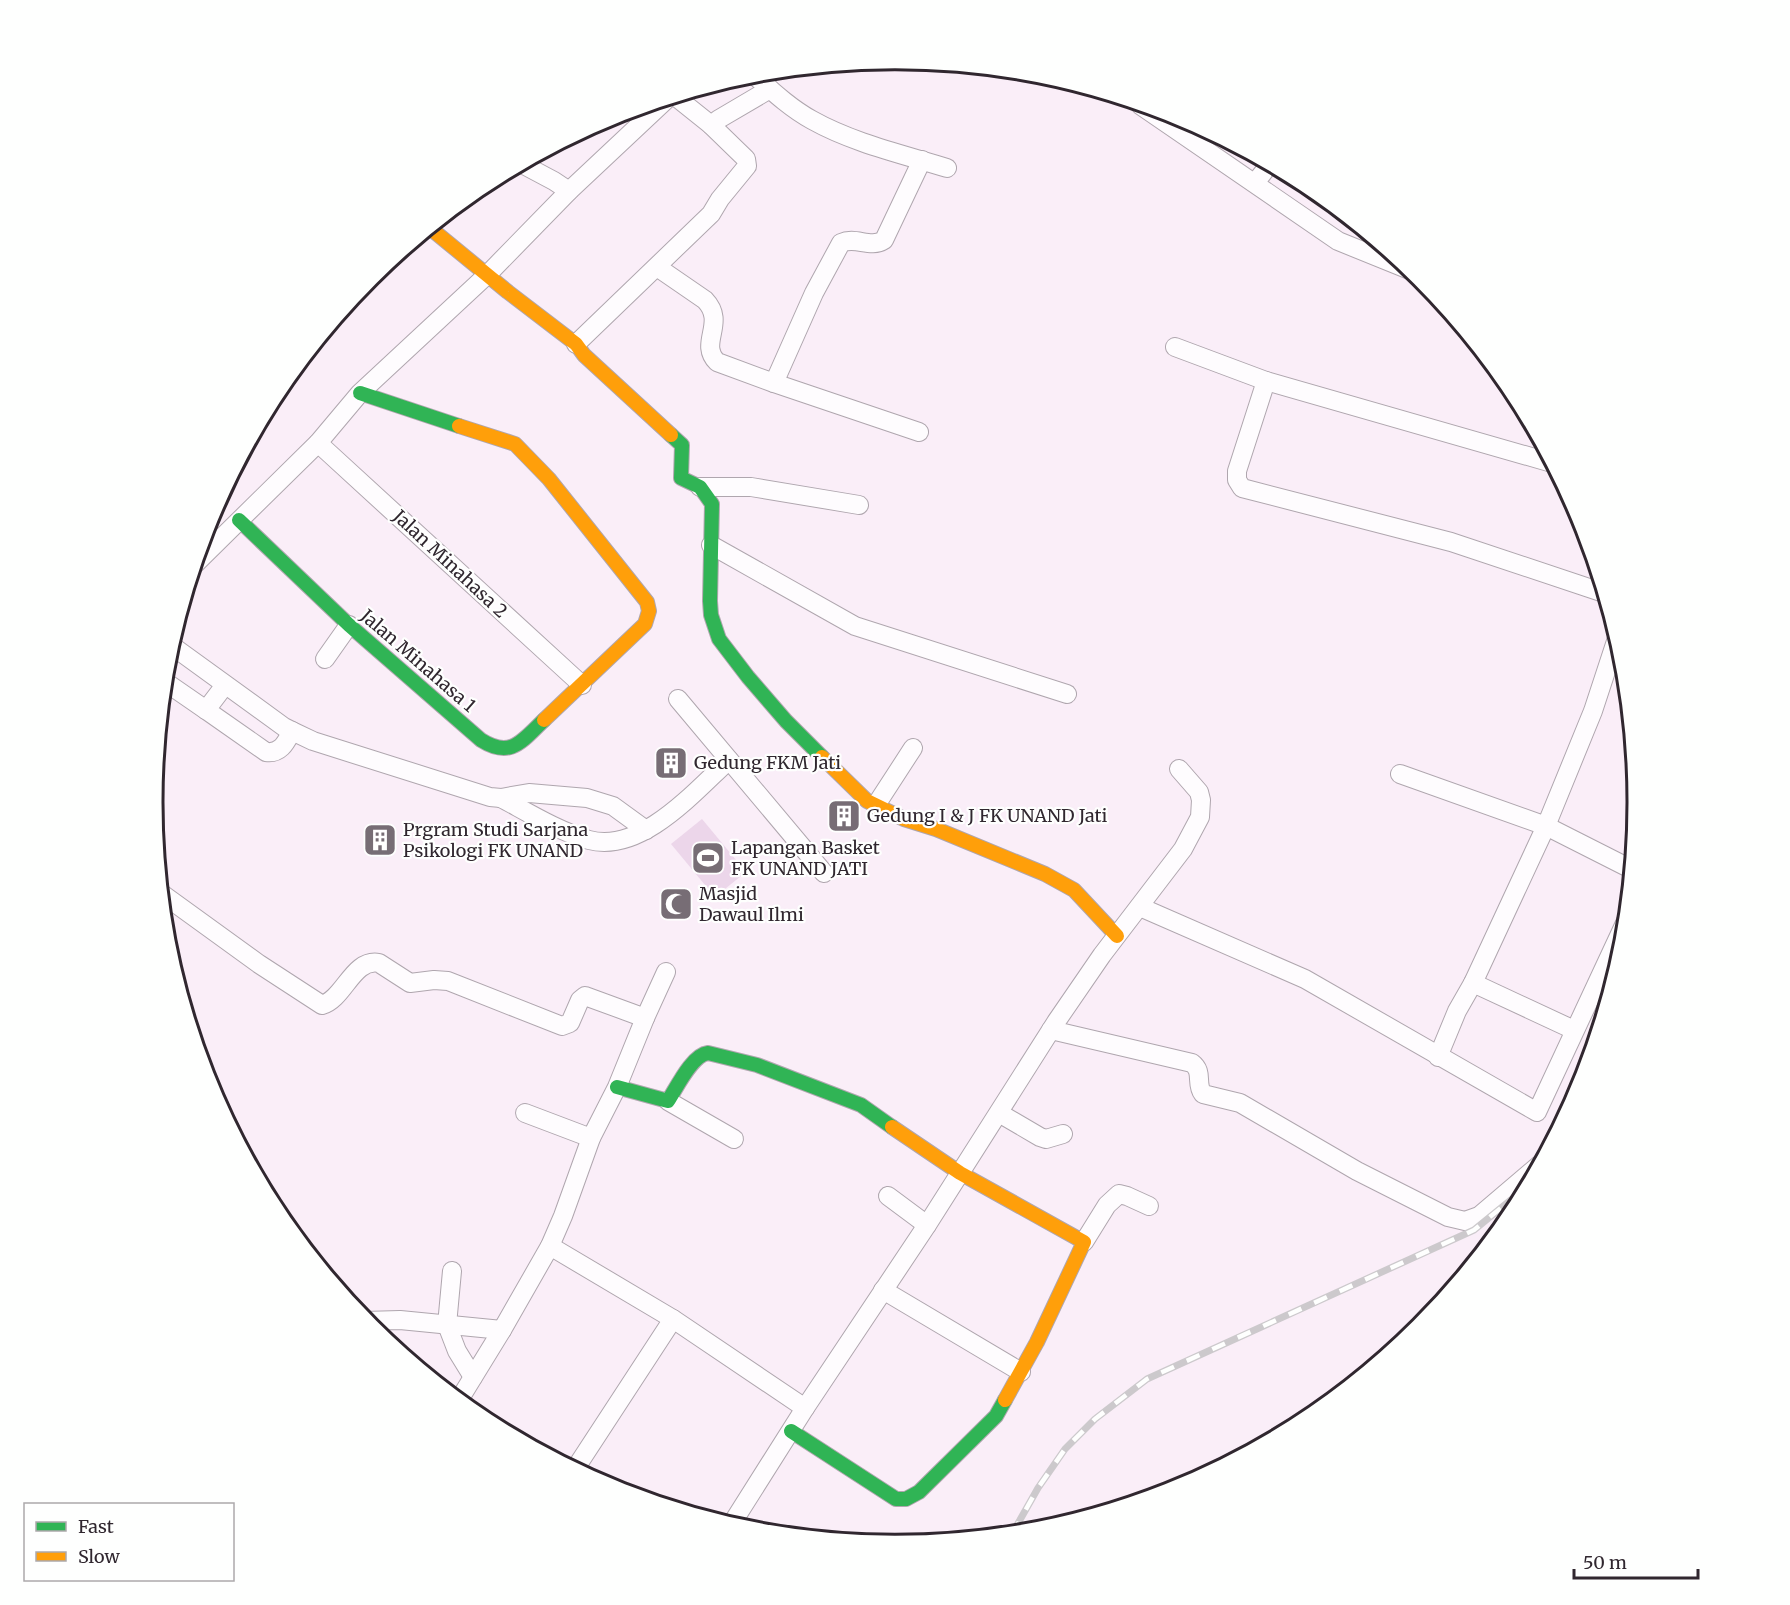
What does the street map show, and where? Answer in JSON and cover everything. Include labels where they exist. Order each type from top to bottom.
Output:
[{"type":"street","points":[[763,83],[810,119],[835,132],[947,168]]},
{"type":"street","points":[[711,125],[770,89]]},
{"type":"street","points":[[576,344],[711,214],[747,166],[746,159],[711,125],[682,102]]},
{"type":"street","points":[[212,540],[238,520],[318,443],[360,393],[488,274],[569,191],[654,111]]},
{"type":"street","points":[[1166,123],[1338,241],[1388,261]]},
{"type":"street","points":[[774,383],[814,293],[842,243],[852,240],[878,244],[884,240],[922,160]]},
{"type":"street","points":[[530,168],[569,191]]},
{"type":"street","points":[[1255,183],[1264,171]]},
{"type":"street","points":[[436,233],[576,344],[584,355],[682,446],[681,478],[700,487],[712,504],[711,615],[719,639],[786,721],[867,801],[904,819],[1016,860],[1065,884],[1092,907],[1117,936]]},
{"type":"street","points":[[657,267],[712,307],[715,315],[710,347],[712,356],[717,362],[919,432]]},
{"type":"street","points":[[1175,347],[1266,381],[1542,460]]},
{"type":"street","points":[[1266,381],[1236,471],[1237,480],[1242,488],[1451,542],[1595,590]]},
{"type":"street","points":[[360,393],[515,444],[549,479],[647,602],[649,611],[645,624],[582,685]]},
{"type":"street","name":"Jalan Minahasa 2","points":[[318,443],[582,685]]},
{"type":"street","points":[[700,487],[751,487],[859,505]]},
{"type":"street","name":"Jalan Minahasa 1","points":[[238,520],[349,625],[481,740],[496,749],[506,750],[518,743],[582,685]]},
{"type":"street","points":[[711,545],[855,626],[1067,694]]},
{"type":"street","points":[[325,659],[349,625]]},
{"type":"street","points":[[179,651],[292,731],[313,741],[490,797],[501,798],[529,793],[587,798],[613,806],[646,831]]},
{"type":"street","points":[[1438,1058],[1457,1011],[1473,983],[1546,826],[1593,711],[1612,654]]},
{"type":"street","points":[[206,710],[225,685]]},
{"type":"street","points":[[172,687],[266,752],[271,753],[282,748],[292,731]]},
{"type":"street","points":[[678,699],[824,873]]},
{"type":"street","points":[[876,805],[913,748]]},
{"type":"street","points":[[501,798],[566,831],[591,840],[613,842],[646,831],[729,760]]},
{"type":"street","points":[[736,1517],[1051,1030],[1117,936],[1183,849],[1200,817],[1201,800],[1199,792],[1179,769]]},
{"type":"street","points":[[1400,774],[1546,826],[1624,865]]},
{"type":"street","points":[[169,900],[259,964],[322,1005],[330,1001],[361,968],[373,962],[379,963],[410,983],[448,981],[562,1026],[570,1023],[580,1000],[585,996],[645,1018]]},
{"type":"street","points":[[1140,907],[1305,980],[1438,1058],[1537,1112],[1612,951]]},
{"type":"street","points":[[463,1393],[550,1246],[591,1138],[617,1087],[666,972]]},
{"type":"street","points":[[1473,983],[1574,1030]]},
{"type":"street","points":[[1051,1030],[1192,1063],[1198,1069],[1200,1090],[1203,1094],[1240,1103],[1357,1171],[1448,1217],[1465,1221],[1479,1216],[1521,1181]]},
{"type":"street","points":[[668,1101],[701,1054],[708,1053],[757,1065],[861,1105],[960,1173],[1084,1242]]},
{"type":"street","points":[[617,1087],[668,1101],[734,1139]]},
{"type":"street","points":[[525,1113],[591,1138]]},
{"type":"street","points":[[999,1113],[1046,1139],[1063,1134]]},
{"type":"street","points":[[791,1431],[896,1499],[903,1500],[919,1492],[996,1416],[1037,1342],[1084,1242],[1107,1205],[1119,1194],[1149,1206]]},
{"type":"street","points":[[888,1196],[927,1225]]},
{"type":"street","points":[[550,1246],[673,1319],[805,1408]]},
{"type":"street","points":[[452,1271],[447,1325],[457,1351],[473,1377]]},
{"type":"street","points":[[883,1290],[1021,1372]]},
{"type":"street","points":[[579,1463],[673,1319]]},
{"type":"street","points":[[378,1321],[400,1320],[502,1330]]},
{"type":"shaded area","name":"Lapangan Basket FK UNAND JATI","points":[[702,819],[746,872],[715,897],[671,844]]},
{"type":"railway","points":[[1018,1523],[1038,1488],[1065,1449],[1095,1419],[1147,1379],[1474,1230],[1508,1202]]},
{"type":"traffic: fast","points":[[360,393],[459,426]]},
{"type":"traffic: fast","points":[[671,435],[682,445],[681,478],[700,487],[712,504],[710,601],[711,615],[719,639],[786,721],[822,757]]},
{"type":"traffic: fast","points":[[239,520],[349,625],[481,740],[500,748],[508,748],[522,741],[544,720]]},
{"type":"traffic: fast","points":[[617,1087],[668,1101],[691,1065],[696,1059],[708,1053],[757,1065],[861,1105],[892,1127]]},
{"type":"traffic: fast","points":[[791,1431],[896,1499],[906,1499],[919,1492],[996,1416],[1005,1400]]},
{"type":"traffic: slow","points":[[436,233],[576,344],[584,355],[671,435]]},
{"type":"traffic: slow","points":[[459,426],[515,444],[549,479],[647,602],[649,611],[645,624],[544,720]]},
{"type":"traffic: slow","points":[[822,757],[867,801],[904,819],[936,829],[1045,874],[1074,890],[1117,936]]},
{"type":"traffic: slow","points":[[892,1127],[960,1173],[1084,1242],[1037,1342],[1005,1400]]},
{"type":"place","name":"Gedung FKM Jati","points":[[671,763]]},
{"type":"place","name":"Gedung I & J FK UNAND Jati","points":[[844,816]]},
{"type":"place","name":"Prgram Studi Sarjana Psikologi FK UNAND","points":[[380,840]]},
{"type":"place","name":"Lapangan Basket FK UNAND JATI","points":[[708,858]]},
{"type":"place","name":"Masjid Dawaul Ilmi","points":[[676,904]]}]
